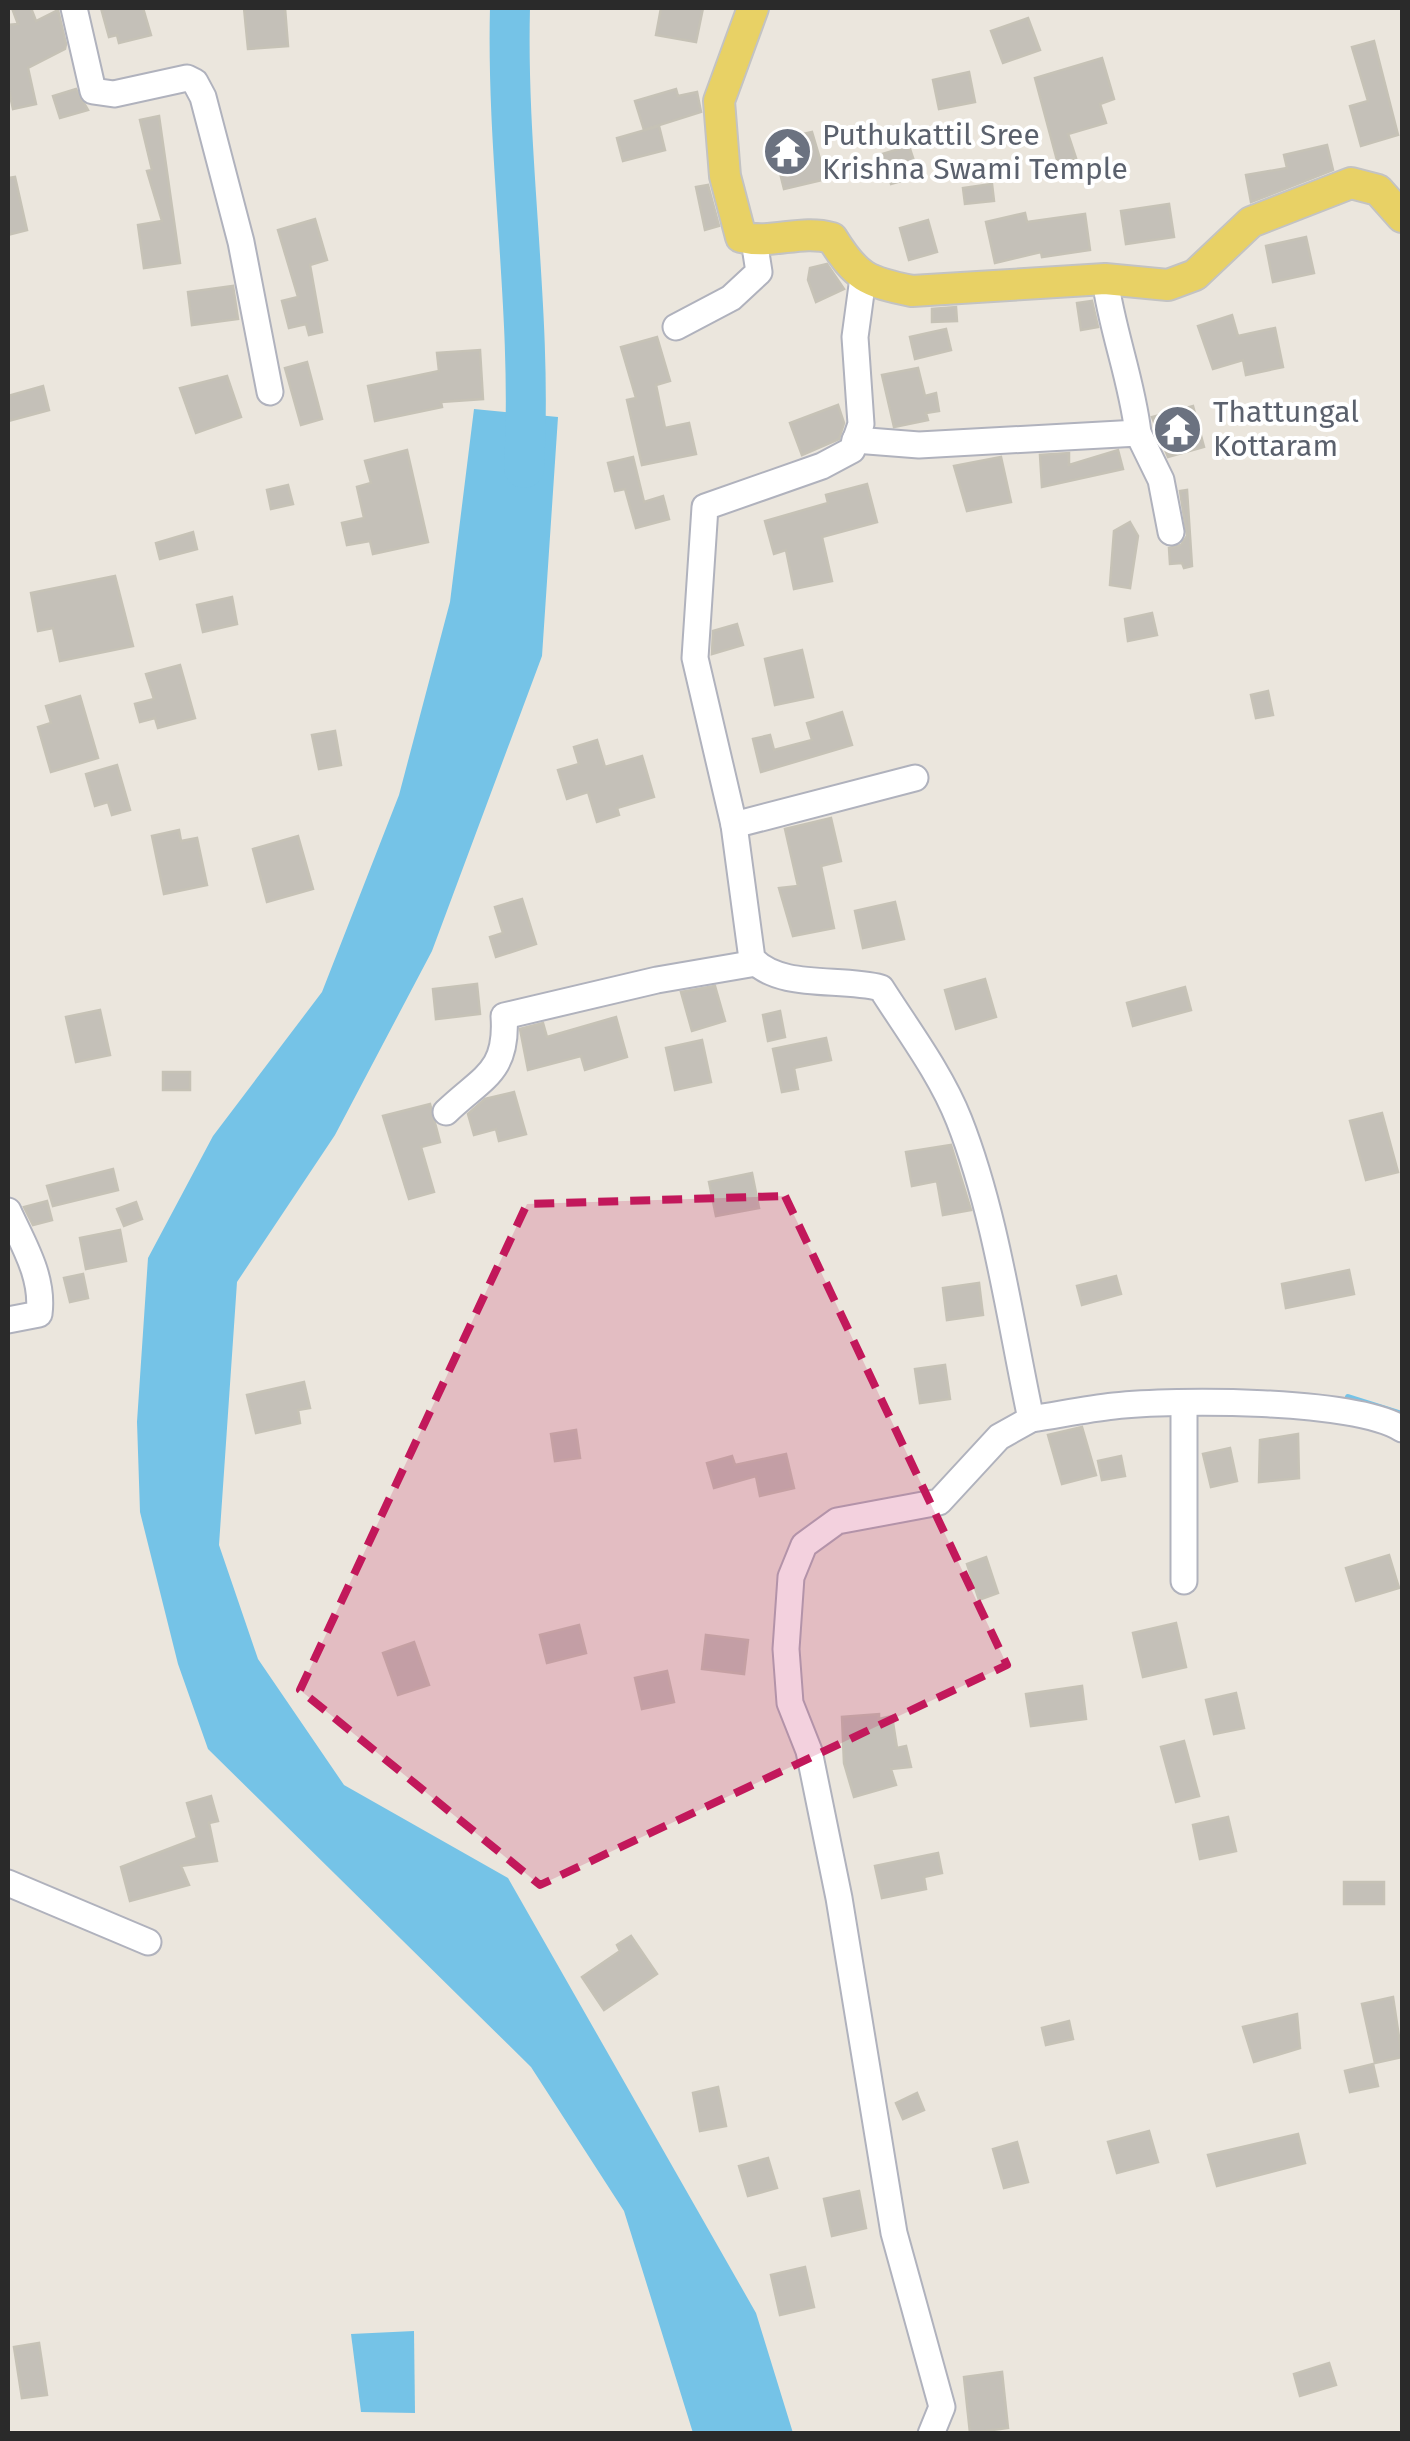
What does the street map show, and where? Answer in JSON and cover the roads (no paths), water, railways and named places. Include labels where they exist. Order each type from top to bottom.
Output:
[{"type":"main road","points":[[753,8],[719,101],[731,214],[741,236],[754,240],[808,232],[832,238],[850,268],[863,278],[912,291],[1104,278],[1168,286],[1195,275],[1251,222],[1351,183],[1378,190],[1402,216]]},
{"type":"street","points":[[74,8],[93,92],[114,94],[187,78],[195,82],[203,97],[241,242],[270,392]]},
{"type":"street","points":[[676,327],[731,298],[759,272],[754,240]]},
{"type":"street","points":[[863,278],[856,337],[861,424],[852,450],[822,466],[720,498],[706,507],[696,658],[734,825],[756,964],[764,971],[795,980],[850,980],[881,988],[903,1022],[959,1118],[991,1232],[1031,1420]]},
{"type":"street","points":[[1104,278],[1111,324],[1134,399],[1138,433],[1161,480],[1170,532]]},
{"type":"street","points":[[855,440],[918,445],[1138,433]]},
{"type":"street","points":[[734,825],[915,778]]},
{"type":"street","points":[[446,1112],[495,1072],[506,1034],[504,1016],[657,980],[756,964]]},
{"type":"street","points":[[8,1212],[34,1265],[40,1302],[39,1314],[8,1320]]},
{"type":"street","points":[[1184,1404],[1184,1581]]},
{"type":"street","points":[[931,2434],[942,2407],[894,2233],[840,1898],[809,1751],[790,1702],[786,1650],[792,1578],[804,1544],[837,1521],[938,1502],[1000,1438],[1031,1420],[1116,1405],[1184,1404],[1339,1412],[1402,1429]]},
{"type":"street","points":[[8,1883],[148,1942]]},
{"type":"water","points":[[474,409],[558,417],[542,656],[432,951],[335,1135],[237,1282],[219,1545],[258,1659],[344,1785],[508,1878],[756,2313],[793,2433],[693,2433],[624,2211],[531,2067],[208,1749],[178,1664],[140,1512],[137,1422],[148,1258],[213,1136],[322,992],[399,795],[450,602]]},
{"type":"water","points":[[414,2331],[415,2413],[361,2412],[351,2334]]},
{"type":"waterway","points":[[510,8],[525,353],[524,468]]},
{"type":"waterway","points":[[1348,1397],[1402,1414]]},
{"type":"place","name":"Puthukattil Sree Krishna Swami Temple","points":[[787,152]]},
{"type":"place","name":"Thattungal Kottaram","points":[[1178,429]]}]
